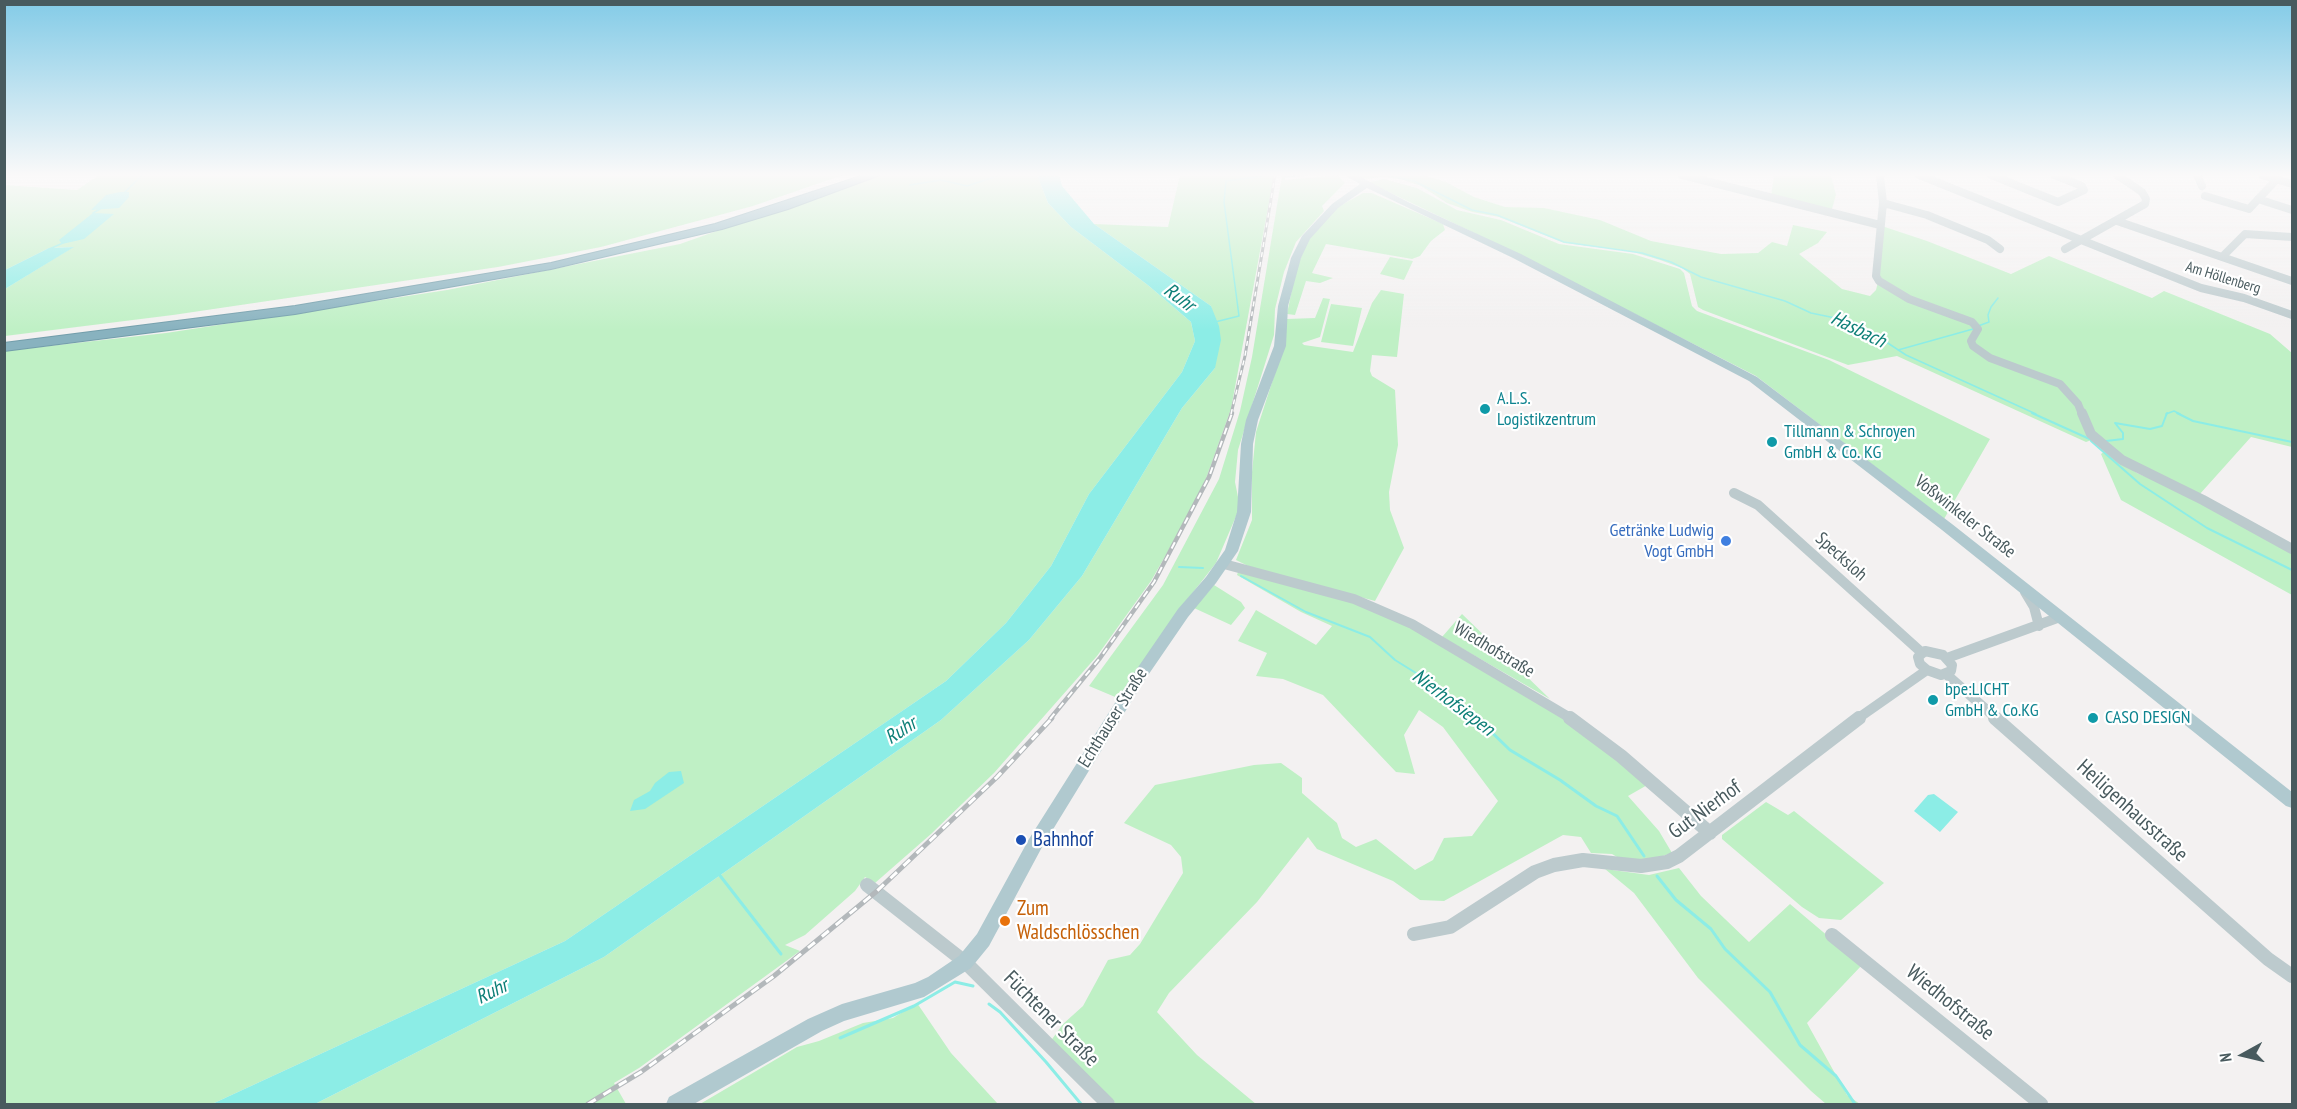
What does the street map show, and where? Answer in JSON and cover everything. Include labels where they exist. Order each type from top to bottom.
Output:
[{"type":"highway","points":[[4,340],[299,303],[539,262],[691,227]]},
{"type":"highway","points":[[4,347],[296,310],[518,273],[604,255],[715,227]]},
{"type":"main road","name":"Echthauser Straße","points":[[676,1104],[814,1025],[842,1013],[918,991],[965,962],[983,940],[1035,844],[1137,680],[1183,613],[1224,564],[1237,539],[1242,520],[1247,444],[1252,420],[1280,346],[1283,306],[1296,258],[1316,227]]},
{"type":"main road","name":"Voßwinkeler Straße","points":[[1454,227],[1517,256],[1753,379],[2061,617],[2292,801]]},
{"type":"street","points":[[1880,227],[1876,276],[1880,281],[1917,303],[1968,320],[1978,329],[1971,341],[1975,349],[2003,364],[2053,380],[2074,398],[2086,426],[2098,441],[2141,472],[2203,500],[2292,549]]},
{"type":"street","points":[[1956,227],[1988,240],[2000,249]]},
{"type":"street","name":"Am Höllenberg","points":[[2045,227],[2217,293],[2244,298],[2292,315]]},
{"type":"street","points":[[2065,249],[2105,227]]},
{"type":"street","points":[[2133,227],[2292,278]]},
{"type":"street","points":[[2222,257],[2245,234],[2292,237]]},
{"type":"street","name":"Specksloh","points":[[1734,493],[1758,505],[1921,652]]},
{"type":"street","name":"Wiedhofstraße","points":[[1224,564],[1354,599],[1413,624],[1568,716],[1614,751],[1710,833]]},
{"type":"street","points":[[2020,585],[2034,607],[2039,626]]},
{"type":"street","points":[[1947,658],[2061,617]]},
{"type":"street","points":[[1934,651],[1947,658],[1952,668],[1946,674],[1927,670],[1918,660],[1921,652],[1934,651]]},
{"type":"street","name":"Gut Nierhof","points":[[1414,934],[1450,927],[1535,872],[1554,865],[1591,860],[1641,867],[1655,865],[1679,856],[1877,704],[1927,670]]},
{"type":"street","name":"Heiligenhausstraße","points":[[1946,674],[2268,958],[2292,976]]},
{"type":"street","name":"Füchtener Straße","points":[[867,885],[965,962],[1108,1104]]},
{"type":"street","name":"Wiedhofstraße","points":[[1832,935],[2041,1104]]},
{"type":"green space","points":[[5,227],[676,227],[601,247],[498,267],[173,315],[5,336],[5,289],[73,247],[49,248],[5,270]]},
{"type":"green space","points":[[729,227],[1071,227],[1149,286],[1191,322],[1195,341],[1182,372],[1089,494],[1051,566],[1006,623],[946,681],[565,941],[212,1104],[5,1104],[4,351],[166,333],[447,290],[680,244]]},
{"type":"green space","points":[[1098,227],[1264,227],[1231,409],[1207,476],[1191,511],[1151,581],[1097,656],[994,773],[931,834],[875,883],[865,877],[855,891],[805,935],[785,945],[800,951],[639,1068],[614,1083],[626,1104],[315,1104],[604,957],[941,720],[1029,640],[1082,576],[1182,408],[1215,368],[1211,306]]},
{"type":"green space","points":[[1273,227],[1310,227],[1296,242],[1284,272],[1275,309],[1274,335],[1238,450],[1235,482],[1240,507],[1216,563],[1180,609],[1120,699],[1089,686],[1163,585],[1219,479],[1240,411],[1252,357]]},
{"type":"green space","points":[[1320,227],[1444,227],[1445,230],[1431,241],[1420,256],[1412,259],[1326,244],[1312,273],[1333,278],[1320,283],[1306,281],[1295,315],[1287,314],[1296,269],[1309,238]]},
{"type":"green space","points":[[1461,227],[1517,227],[1559,244],[1633,254],[1680,269],[1684,273],[1692,306],[1697,311],[1829,360],[1990,439],[1944,519],[1756,376]]},
{"type":"green space","points":[[1523,227],[1616,227],[1651,241],[1721,254],[1758,253],[1772,242],[1787,246],[1792,227],[1802,227],[1827,232],[1818,243],[1799,254],[1842,289],[1870,296],[1876,290],[1878,282],[1924,304],[1879,277],[1882,227],[1927,241],[2011,274],[2049,256],[2152,298],[2164,291],[2270,334],[2292,353],[2292,447],[2251,437],[2199,495],[2141,470],[2097,438],[2086,442],[1897,356],[1848,365],[1703,310],[1698,307],[1690,274],[1682,268],[1630,251],[1564,243]]},
{"type":"green space","points":[[1390,257],[1413,261],[1404,280],[1380,274]]},
{"type":"green space","points":[[1381,290],[1404,294],[1397,357],[1372,355],[1370,371],[1372,376],[1395,390],[1398,445],[1389,492],[1390,510],[1404,548],[1375,601],[1252,568],[1236,560],[1252,520],[1252,472],[1256,432],[1285,342],[1286,319],[1315,318],[1323,298],[1330,299],[1320,337],[1302,343],[1353,352],[1372,303]]},
{"type":"green space","points":[[1331,304],[1362,308],[1353,346],[1321,342]]},
{"type":"green space","points":[[2105,451],[2137,473],[2195,498],[2292,552],[2292,595],[2121,500],[2101,454]]},
{"type":"green space","points":[[1238,572],[1314,589],[1390,616],[1573,723],[1649,784],[1628,796],[1659,831],[1672,853],[1650,860],[1622,860],[1612,854],[1591,853],[1581,837],[1563,835],[1444,901],[1420,900],[1393,881],[1317,849],[1308,837],[1257,902],[1169,993],[1157,1012],[1197,1055],[1256,1104],[1116,1104],[1050,1042],[1063,1024],[1083,1006],[1108,960],[1130,955],[1140,944],[1183,873],[1181,857],[1171,845],[1124,823],[1155,785],[1254,765],[1281,763],[1302,778],[1302,793],[1337,823],[1342,838],[1356,847],[1376,839],[1415,870],[1433,860],[1444,838],[1472,836],[1498,801],[1443,727],[1419,710],[1404,735],[1415,774],[1396,772],[1323,695],[1283,679],[1256,676],[1267,653],[1238,641],[1256,610],[1316,645],[1332,626],[1301,612],[1237,575]]},
{"type":"green space","points":[[1214,585],[1241,602],[1245,608],[1231,625],[1194,608]]},
{"type":"green space","points":[[1462,614],[1550,699],[1442,637]]},
{"type":"green space","points":[[1766,802],[1788,815],[1794,811],[1884,883],[1841,920],[1819,918],[1802,907],[1722,839],[1722,835]]},
{"type":"green space","points":[[1679,868],[1701,896],[1749,942],[1790,904],[1862,965],[1807,1023],[1847,1095],[1860,1104],[1826,1104],[1811,1091],[1698,978],[1634,893],[1605,869],[1649,875]]},
{"type":"green space","points":[[917,1003],[951,1053],[998,1104],[700,1104],[797,1047],[819,1041],[863,1023],[893,1018]]},
{"type":"water","points":[[76,227],[99,227],[84,239],[62,244],[59,240]]},
{"type":"water","name":"Ruhr","points":[[1071,227],[1098,227],[1211,306],[1219,326],[1221,340],[1215,368],[1182,408],[1082,576],[1029,640],[941,720],[604,957],[315,1104],[212,1104],[565,941],[946,681],[1006,623],[1051,566],[1089,494],[1182,372],[1195,341],[1191,322],[1149,286]]},
{"type":"water","points":[[74,247],[5,289],[5,270],[49,248]]},
{"type":"water","points":[[681,771],[684,783],[645,809],[630,811],[634,800],[650,791],[655,783],[669,772]]},
{"type":"water","points":[[1934,794],[1958,812],[1940,832],[1914,811],[1928,795]]},
{"type":"waterway","name":"Hasbach","points":[[1215,322],[1239,316],[1227,227]]},
{"type":"waterway","name":"Hasbach","points":[[1526,227],[1564,242],[1642,253],[1671,262],[1701,277],[1785,301],[1811,313],[1845,320],[1871,332],[1898,350]]},
{"type":"waterway","points":[[47,250],[63,243]]},
{"type":"waterway","points":[[1978,326],[1989,322],[1988,315],[1998,298]]},
{"type":"waterway","points":[[1898,350],[1973,329]]},
{"type":"waterway","name":"Hasbach","points":[[1898,350],[2036,414]]},
{"type":"waterway","name":"Hasbach","points":[[2167,414],[2174,411],[2180,414]]},
{"type":"waterway","name":"Hasbach","points":[[2032,413],[2094,441]]},
{"type":"waterway","name":"Hasbach","points":[[2177,413],[2193,421],[2292,442]]},
{"type":"waterway","name":"Hasbach","points":[[2106,441],[2123,439],[2123,433],[2115,423],[2150,429],[2162,426],[2167,414]]},
{"type":"waterway","points":[[2091,441],[2140,484],[2207,528],[2292,570]]},
{"type":"waterway","points":[[1179,567],[1203,568]]},
{"type":"waterway","name":"Nierhofsiepen","points":[[1241,576],[1306,612],[1370,637],[1395,660],[1432,683],[1479,719]]},
{"type":"waterway","name":"Nierhofsiepen","points":[[1477,718],[1510,750],[1560,780],[1596,806],[1617,816],[1644,856]]},
{"type":"waterway","points":[[718,873],[781,954]]},
{"type":"waterway","name":"Nierhofsiepen","points":[[1657,876],[1676,900],[1711,929],[1725,949],[1770,992],[1800,1045],[1836,1076],[1855,1104]]},
{"type":"waterway","points":[[840,1038],[914,1006],[955,982],[973,986]]},
{"type":"waterway","points":[[989,1004],[1000,1012],[1081,1104]]},
{"type":"railway","points":[[1231,414],[1245,356],[1266,227]]},
{"type":"railway","points":[[1050,719],[1100,658],[1154,582],[1209,477],[1232,413]]},
{"type":"railway","points":[[588,1104],[641,1072],[774,976],[877,891],[997,777],[1052,718]]},
{"type":"place","name":"A.L.S. Logistikzentrum","points":[[1485,409]]},
{"type":"place","name":"Tillmann & Schroyen GmbH & Co. KG","points":[[1772,442]]},
{"type":"place","name":"Getränke Ludwig Vogt GmbH","points":[[1726,541]]},
{"type":"place","name":"bpe:LICHT GmbH & Co.KG","points":[[1933,700]]},
{"type":"place","name":"CASO DESIGN","points":[[2093,718]]},
{"type":"place","name":"Bahnhof","points":[[1021,840]]},
{"type":"place","name":"Zum Waldschlösschen","points":[[1005,921]]}]
